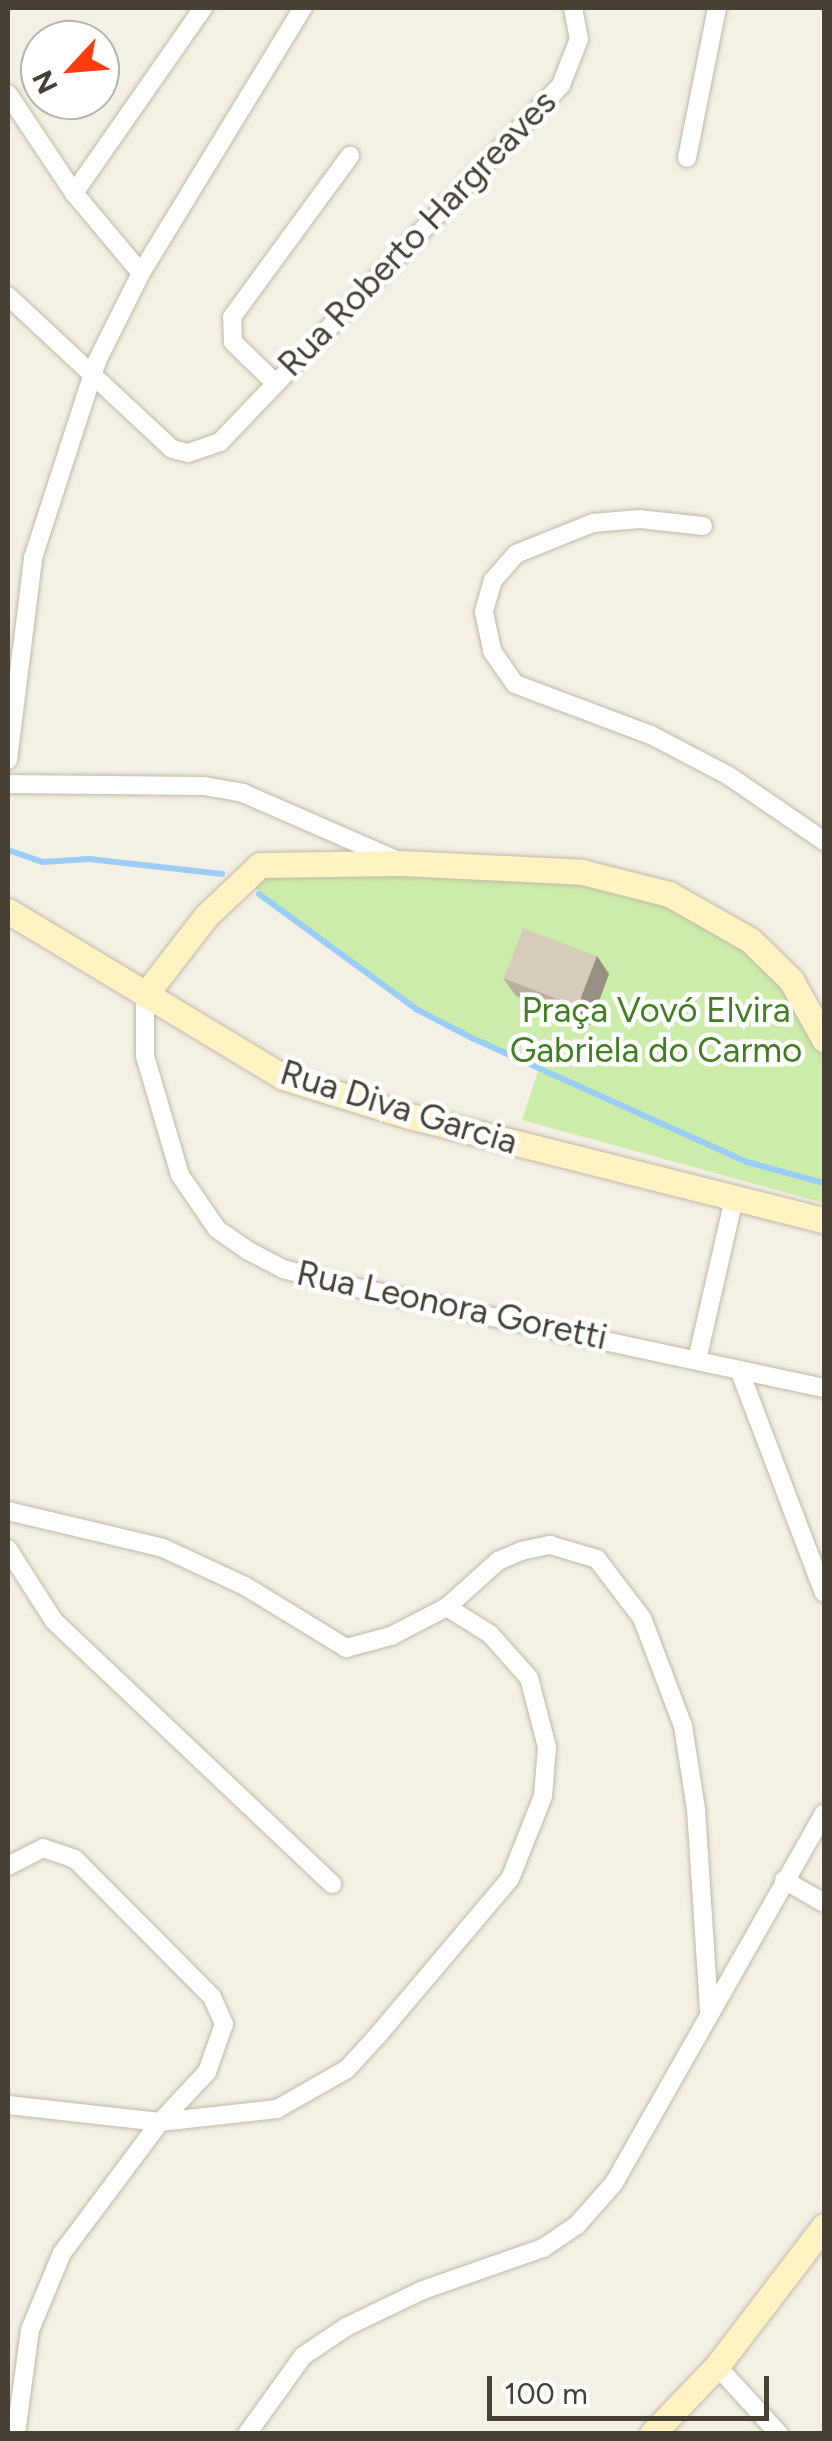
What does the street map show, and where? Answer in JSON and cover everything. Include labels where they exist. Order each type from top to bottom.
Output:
[{"type":"street","points":[[74,193],[203,8]]},
{"type":"street","points":[[8,760],[32,558],[92,381],[141,273],[303,8]]},
{"type":"street","name":"Rua Roberto Hargreaves","points":[[92,381],[172,450],[188,453],[220,442],[561,85],[579,39],[572,8]]},
{"type":"street","points":[[687,158],[717,8]]},
{"type":"street","points":[[8,94],[74,193],[141,273]]},
{"type":"street","points":[[274,382],[232,342],[232,316],[350,156]]},
{"type":"street","points":[[8,296],[92,381]]},
{"type":"street","points":[[703,526],[640,519],[593,524],[550,535],[516,554],[493,580],[484,612],[492,652],[515,684],[651,734],[729,776],[824,841]]},
{"type":"street","points":[[8,784],[204,786],[244,793],[401,863]]},
{"type":"street","points":[[144,995],[206,916],[260,865],[401,863],[582,872],[669,894],[768,956],[806,1001],[824,1040]]},
{"type":"street","name":"Rua Diva Garcia","points":[[8,911],[283,1077],[824,1220]]},
{"type":"street","name":"Rua Leonora Goretti","points":[[144,995],[145,1056],[180,1175],[217,1229],[247,1250],[283,1269],[362,1289],[824,1388]]},
{"type":"street","points":[[697,1360],[734,1198]]},
{"type":"street","points":[[740,1372],[824,1593]]},
{"type":"street","points":[[8,1510],[163,1548],[245,1586],[346,1648],[391,1636],[447,1606],[498,1561],[550,1544],[598,1559],[634,1606],[660,1656],[682,1726],[696,1809],[708,2012]]},
{"type":"street","points":[[8,1548],[54,1620],[332,1884]]},
{"type":"street","points":[[8,2105],[160,2122],[258,2113],[312,2094],[347,2069],[510,1880],[543,1796],[543,1712],[510,1652],[447,1606]]},
{"type":"street","points":[[247,2434],[302,2356],[346,2326],[423,2290],[543,2248],[577,2226],[614,2183],[824,1814]]},
{"type":"street","points":[[8,1866],[42,1848],[75,1858],[212,1996],[224,2024],[221,2046],[207,2072],[160,2122],[62,2253],[30,2330],[16,2434]]},
{"type":"street","points":[[784,1880],[824,1903]]},
{"type":"street","points":[[652,2434],[717,2366],[824,2226]]},
{"type":"street","points":[[717,2366],[778,2434]]},
{"type":"green space","name":"Praça Vovó Elvira Gabriela do Carmo","points":[[269,871],[581,877],[659,894],[770,966],[824,1054],[824,1203],[522,1120],[538,1071],[416,1009],[245,880]]},
{"type":"building","points":[[523,928],[597,956],[577,1007],[504,978]]},
{"type":"waterway","points":[[8,850],[43,862],[89,859],[222,874]]},
{"type":"waterway","points":[[259,894],[416,1009],[472,1038],[747,1162],[824,1183]]}]
